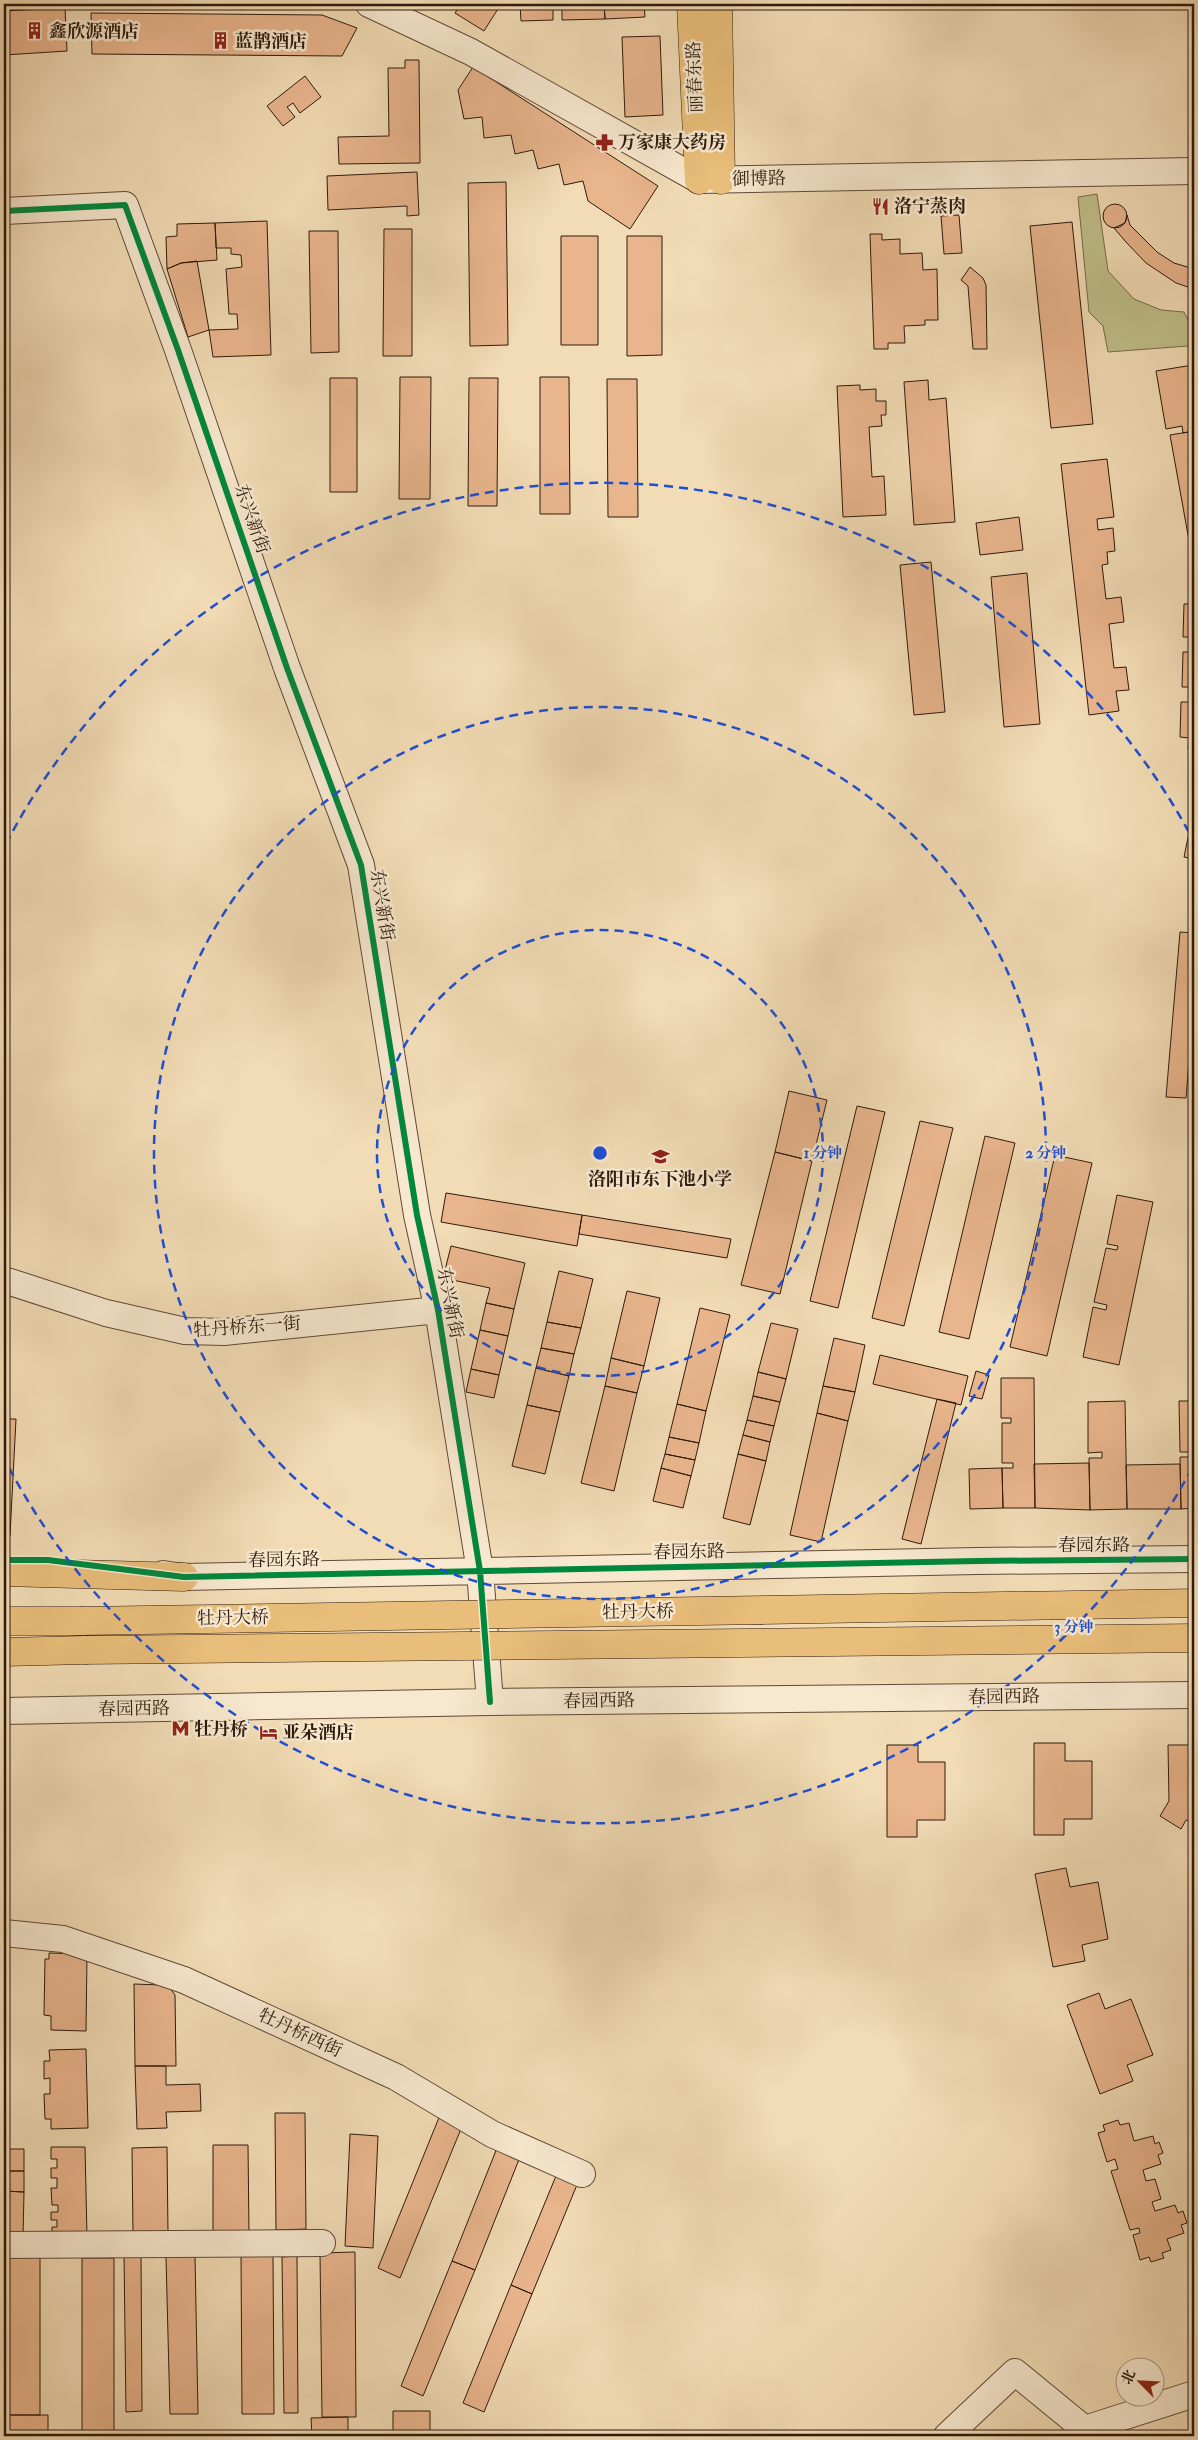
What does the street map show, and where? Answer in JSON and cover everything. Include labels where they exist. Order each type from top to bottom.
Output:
[{"type":"main road","name":"丽春东路","points":[[692,4],[710,180]]},
{"type":"main road","name":"丽春东路","points":[[710,180],[718,4]]},
{"type":"main road","points":[[4,1572],[184,1577]]},
{"type":"main road","name":"牡丹大桥","points":[[4,1621],[1194,1603]]},
{"type":"main road","name":"牡丹大桥","points":[[4,1652],[1194,1638]]},
{"type":"street","points":[[369,4],[471,52],[710,180]]},
{"type":"street","name":"御博路","points":[[710,180],[1194,171]]},
{"type":"street","name":"东兴新街","points":[[4,211],[125,206],[178,350],[287,668],[360,865],[417,1215],[438,1310],[480,1571],[490,1702]]},
{"type":"street","name":"牡丹桥东一街","points":[[4,1280],[106,1313],[185,1331],[224,1332],[438,1310]]},
{"type":"street","name":"春园东路","points":[[4,1560],[48,1560],[184,1577],[977,1561],[1194,1559]]},
{"type":"street","name":"春园西路","points":[[4,1711],[490,1702],[1194,1695]]},
{"type":"street","name":"牡丹桥西街","points":[[4,1933],[63,1939],[184,1980],[396,2077],[492,2134],[582,2174]]},
{"type":"street","points":[[4,2245],[322,2243]]},
{"type":"street","points":[[947,2436],[1015,2372],[1089,2433],[1194,2394]]},
{"type":"shaded area","points":[[1097,194],[1108,271],[1134,299],[1161,310],[1184,312],[1194,331],[1194,343],[1188,346],[1108,352],[1103,326],[1089,312],[1078,197]]},
{"type":"building","points":[[461,4],[501,4],[484,31],[455,13]]},
{"type":"building","points":[[520,4],[553,4],[553,20],[521,21]]},
{"type":"building","points":[[562,4],[604,4],[605,19],[562,20]]},
{"type":"building","points":[[604,4],[644,4],[645,17],[605,19]]},
{"type":"building","name":"鑫欣源酒店","points":[[65,8],[67,51],[4,55],[4,11]]},
{"type":"building","name":"蓝鹊酒店","points":[[91,13],[322,15],[357,28],[342,56],[92,54]]},
{"type":"building","points":[[660,36],[663,115],[625,117],[622,37]]},
{"type":"building","points":[[405,60],[419,60],[420,163],[339,164],[338,137],[389,136],[388,68],[405,68]]},
{"type":"building","points":[[473,67],[658,186],[630,229],[588,201],[583,181],[564,185],[559,164],[538,169],[533,150],[515,154],[511,135],[484,138],[482,117],[464,119],[458,90]]},
{"type":"building","points":[[305,76],[321,97],[300,113],[293,103],[287,107],[295,117],[283,126],[267,106]]},
{"type":"building","points":[[417,172],[419,215],[407,216],[407,206],[328,210],[327,176]]},
{"type":"building","points":[[506,182],[508,345],[470,346],[468,183]]},
{"type":"building","points":[[1115,204],[1120,205],[1126,211],[1126,221],[1120,227],[1115,228],[1110,227],[1104,221],[1103,216],[1104,211],[1110,205]]},
{"type":"building","points":[[959,215],[962,253],[944,254],[941,216]]},
{"type":"building","points":[[1127,215],[1130,225],[1157,252],[1174,263],[1194,269],[1194,289],[1176,283],[1146,263],[1126,242],[1114,228],[1125,223]]},
{"type":"building","points":[[267,221],[271,355],[213,357],[209,330],[238,329],[237,314],[229,314],[226,269],[242,267],[241,255],[231,254],[231,248],[216,248],[215,223]]},
{"type":"building","points":[[1072,222],[1093,424],[1051,428],[1030,226]]},
{"type":"building","points":[[215,223],[217,260],[181,263],[167,269],[166,237],[177,236],[177,224]]},
{"type":"building","points":[[384,229],[412,229],[412,356],[383,356]]},
{"type":"building","points":[[309,231],[338,231],[339,352],[311,353]]},
{"type":"building","points":[[870,234],[882,234],[882,240],[900,239],[900,254],[922,253],[923,270],[937,269],[938,320],[925,320],[925,325],[904,326],[905,343],[888,343],[888,349],[874,349]]},
{"type":"building","points":[[561,236],[598,236],[598,345],[561,345]]},
{"type":"building","points":[[627,236],[662,236],[662,355],[627,356]]},
{"type":"building","points":[[197,261],[209,330],[188,337],[167,269],[181,263]]},
{"type":"building","points":[[970,267],[983,278],[986,285],[987,349],[973,349],[968,286],[961,280]]},
{"type":"building","points":[[1193,365],[1194,431],[1183,433],[1182,426],[1166,429],[1156,371]]},
{"type":"building","points":[[400,377],[431,377],[430,499],[399,499]]},
{"type":"building","points":[[540,377],[569,377],[570,514],[540,514]]},
{"type":"building","points":[[330,378],[357,378],[357,492],[330,492]]},
{"type":"building","points":[[469,378],[498,378],[497,506],[468,506]]},
{"type":"building","points":[[607,379],[637,379],[638,517],[608,517]]},
{"type":"building","points":[[928,380],[929,400],[946,398],[955,522],[914,525],[904,382]]},
{"type":"building","points":[[860,385],[860,390],[876,389],[876,401],[886,401],[886,415],[881,415],[882,426],[869,427],[872,477],[884,476],[886,515],[843,517],[837,386]]},
{"type":"building","points":[[1194,431],[1194,557],[1192,557],[1170,435]]},
{"type":"building","points":[[1107,459],[1114,517],[1097,519],[1098,530],[1113,528],[1115,551],[1107,552],[1108,564],[1102,565],[1106,599],[1121,597],[1124,622],[1109,624],[1114,668],[1126,667],[1129,690],[1116,691],[1119,711],[1089,715],[1061,464]]},
{"type":"building","points":[[1019,517],[1023,550],[980,555],[976,523]]},
{"type":"building","points":[[931,562],[945,712],[914,715],[900,565]]},
{"type":"building","points":[[1027,573],[1040,724],[1004,727],[991,577]]},
{"type":"building","points":[[1193,590],[1194,749],[1188,749],[1189,738],[1180,737],[1181,702],[1190,702],[1190,687],[1182,687],[1183,652],[1191,652],[1192,637],[1183,637],[1184,604],[1193,604]]},
{"type":"building","points":[[1194,809],[1194,859],[1184,857]]},
{"type":"building","points":[[1180,932],[1194,933],[1194,999],[1186,1098],[1166,1097]]},
{"type":"building","points":[[789,1091],[827,1100],[812,1161],[775,1152]]},
{"type":"building","points":[[857,1106],[885,1112],[838,1308],[810,1301]]},
{"type":"building","points":[[920,1121],[953,1128],[904,1326],[872,1318]]},
{"type":"building","points":[[985,1136],[1015,1143],[969,1339],[939,1332]]},
{"type":"building","points":[[775,1152],[812,1161],[780,1294],[741,1285]]},
{"type":"building","points":[[1055,1155],[1092,1163],[1047,1356],[1010,1347]]},
{"type":"building","points":[[446,1193],[582,1215],[577,1246],[441,1222]]},
{"type":"building","points":[[1117,1195],[1153,1202],[1119,1365],[1083,1357],[1093,1307],[1106,1310],[1107,1305],[1094,1302],[1106,1248],[1117,1250],[1118,1246],[1107,1244]]},
{"type":"building","points":[[582,1215],[731,1239],[727,1258],[579,1234]]},
{"type":"building","points":[[451,1246],[525,1263],[514,1309],[486,1303],[490,1288],[443,1278]]},
{"type":"building","points":[[559,1271],[593,1279],[581,1328],[547,1322]]},
{"type":"building","points":[[627,1291],[660,1298],[644,1366],[611,1358]]},
{"type":"building","points":[[486,1303],[514,1309],[508,1336],[480,1330]]},
{"type":"building","points":[[700,1308],[730,1315],[706,1411],[677,1404]]},
{"type":"building","points":[[547,1322],[581,1328],[574,1354],[541,1348]]},
{"type":"building","points":[[771,1323],[798,1329],[786,1379],[758,1372]]},
{"type":"building","points":[[480,1330],[508,1336],[499,1375],[471,1369]]},
{"type":"building","points":[[834,1338],[865,1345],[855,1392],[823,1386]]},
{"type":"building","points":[[541,1348],[574,1354],[569,1376],[536,1368]]},
{"type":"building","points":[[880,1355],[968,1376],[961,1405],[873,1384]]},
{"type":"building","points":[[611,1358],[644,1366],[637,1393],[605,1386]]},
{"type":"building","points":[[536,1368],[569,1376],[560,1412],[527,1405]]},
{"type":"building","points":[[471,1369],[499,1375],[494,1398],[466,1392]]},
{"type":"building","points":[[976,1371],[989,1375],[982,1399],[969,1396]]},
{"type":"building","points":[[758,1372],[786,1379],[780,1402],[753,1396]]},
{"type":"building","points":[[1001,1378],[1034,1378],[1035,1508],[1003,1508],[1002,1468],[1013,1468],[1013,1463],[1002,1463],[1002,1423],[1011,1423],[1011,1418],[1001,1418]]},
{"type":"building","points":[[605,1386],[637,1393],[614,1491],[581,1483]]},
{"type":"building","points":[[823,1386],[855,1392],[848,1421],[817,1413]]},
{"type":"building","points":[[753,1396],[780,1402],[774,1426],[747,1420]]},
{"type":"building","points":[[937,1399],[956,1403],[921,1544],[902,1539]]},
{"type":"building","points":[[1125,1401],[1127,1509],[1090,1510],[1089,1458],[1102,1458],[1102,1452],[1088,1453],[1088,1402]]},
{"type":"building","points":[[1179,1401],[1194,1401],[1194,1508],[1181,1509],[1180,1457],[1193,1457],[1193,1452],[1180,1452]]},
{"type":"building","points":[[677,1404],[706,1411],[699,1443],[669,1437]]},
{"type":"building","points":[[527,1405],[560,1412],[545,1474],[512,1466]]},
{"type":"building","points":[[817,1413],[848,1421],[821,1542],[790,1535]]},
{"type":"building","points":[[4,1419],[16,1419],[10,1536],[4,1535]]},
{"type":"building","points":[[747,1420],[774,1426],[770,1442],[743,1435]]},
{"type":"building","points":[[743,1435],[770,1442],[766,1461],[738,1454]]},
{"type":"building","points":[[669,1437],[699,1443],[695,1460],[665,1454]]},
{"type":"building","points":[[665,1454],[695,1460],[691,1476],[661,1468]]},
{"type":"building","points":[[738,1454],[766,1461],[750,1525],[723,1518]]},
{"type":"building","points":[[1089,1463],[1090,1510],[1035,1508],[1034,1464]]},
{"type":"building","points":[[1180,1464],[1181,1509],[1127,1509],[1126,1465]]},
{"type":"building","points":[[661,1468],[691,1476],[683,1508],[653,1501]]},
{"type":"building","points":[[1002,1468],[1003,1508],[970,1509],[969,1469]]},
{"type":"building","points":[[1034,1743],[1065,1743],[1065,1761],[1092,1761],[1092,1819],[1064,1819],[1064,1835],[1034,1835]]},
{"type":"building","points":[[887,1745],[918,1745],[918,1762],[945,1762],[945,1820],[917,1820],[917,1837],[887,1837]]},
{"type":"building","points":[[1168,1745],[1194,1745],[1194,1818],[1192,1822],[1186,1820],[1181,1829],[1160,1816],[1169,1801]]},
{"type":"building","points":[[1066,1868],[1070,1887],[1098,1882],[1108,1939],[1082,1945],[1085,1961],[1053,1967],[1035,1874]]},
{"type":"building","points":[[49,1953],[87,1954],[86,2031],[51,2030],[51,2016],[44,2015],[45,1959],[49,1959]]},
{"type":"building","points":[[134,1984],[161,1985],[170,1988],[175,1995],[176,2066],[135,2066]]},
{"type":"building","points":[[1099,1993],[1105,2009],[1131,1999],[1153,2055],[1127,2065],[1133,2081],[1100,2094],[1067,2005]]},
{"type":"building","points":[[86,2049],[88,2128],[51,2129],[51,2119],[45,2119],[44,2094],[50,2094],[50,2078],[44,2079],[44,2061],[50,2061],[49,2050]]},
{"type":"building","points":[[135,2066],[166,2066],[166,2085],[200,2084],[201,2111],[166,2112],[167,2128],[137,2129]]},
{"type":"building","points":[[275,2113],[305,2113],[306,2229],[276,2230]]},
{"type":"building","points":[[440,2115],[463,2124],[400,2278],[378,2268]]},
{"type":"building","points":[[4,2119],[9,2119],[8,2137],[4,2137]]},
{"type":"building","points":[[1118,2120],[1120,2125],[1129,2123],[1134,2141],[1153,2136],[1155,2144],[1159,2142],[1163,2153],[1158,2155],[1161,2164],[1143,2170],[1146,2181],[1155,2179],[1161,2199],[1152,2202],[1155,2211],[1175,2205],[1178,2213],[1183,2211],[1187,2223],[1181,2225],[1184,2233],[1167,2239],[1171,2250],[1162,2253],[1164,2258],[1151,2262],[1149,2257],[1140,2260],[1133,2235],[1140,2233],[1139,2228],[1130,2230],[1111,2171],[1118,2169],[1115,2159],[1107,2162],[1098,2133],[1105,2131],[1103,2125]]},
{"type":"building","points":[[350,2134],[378,2136],[373,2248],[345,2246]]},
{"type":"building","points":[[213,2145],[248,2145],[249,2234],[213,2234]]},
{"type":"building","points":[[51,2147],[85,2147],[87,2236],[52,2236],[52,2227],[57,2227],[57,2220],[51,2220],[51,2212],[58,2212],[58,2205],[52,2205],[51,2188],[57,2188],[57,2178],[51,2178],[51,2168],[57,2168],[57,2159],[51,2159]]},
{"type":"building","points":[[167,2147],[168,2233],[133,2234],[132,2148]]},
{"type":"building","points":[[497,2148],[520,2157],[475,2270],[452,2261]]},
{"type":"building","points":[[4,2149],[24,2149],[24,2171],[5,2171]]},
{"type":"building","points":[[5,2171],[24,2171],[24,2192],[4,2191]]},
{"type":"building","points":[[558,2171],[579,2180],[532,2294],[511,2285]]},
{"type":"building","points":[[4,2191],[24,2192],[23,2237],[4,2236]]},
{"type":"building","points":[[355,2252],[356,2417],[322,2417],[320,2253]]},
{"type":"building","points":[[124,2253],[141,2253],[142,2411],[126,2412]]},
{"type":"building","points":[[273,2254],[274,2414],[242,2414],[241,2255]]},
{"type":"building","points":[[195,2256],[198,2414],[170,2414],[166,2257]]},
{"type":"building","points":[[297,2256],[298,2413],[284,2413],[282,2257]]},
{"type":"building","points":[[40,2257],[40,2415],[4,2415],[4,2258]]},
{"type":"building","points":[[82,2258],[114,2258],[114,2436],[82,2436]]},
{"type":"building","points":[[452,2261],[475,2270],[423,2396],[401,2386]]},
{"type":"building","points":[[511,2285],[532,2294],[484,2412],[463,2403]]},
{"type":"building","points":[[393,2411],[430,2411],[430,2436],[393,2436]]},
{"type":"building","points":[[4,2415],[48,2415],[48,2436],[4,2436]]},
{"type":"building","points":[[348,2417],[348,2436],[312,2436],[311,2418]]},
{"type":"building","points":[[271,2433],[271,2436],[234,2436],[234,2434]]},
{"type":"building","points":[[200,2435],[200,2436],[158,2436]]},
{"type":"cycle path","points":[[4,211],[125,205],[178,350],[287,668],[361,865],[417,1215],[438,1310],[480,1571],[490,1702]]},
{"type":"cycle path","points":[[4,1560],[48,1560],[184,1577],[977,1561],[1194,1559]]},
{"type":"place","name":"鑫欣源酒店","points":[[35,31]]},
{"type":"place","name":"蓝鹊酒店","points":[[221,41]]},
{"type":"place","name":"万家康大药房","points":[[604,142]]},
{"type":"place","name":"洛宁蒸肉","points":[[880,206]]},
{"type":"place","name":"洛阳市东下池小学","points":[[660,1156]]},
{"type":"place","name":"牡丹桥","points":[[180,1729]]},
{"type":"place","name":"亚朵酒店","points":[[268,1732]]}]
